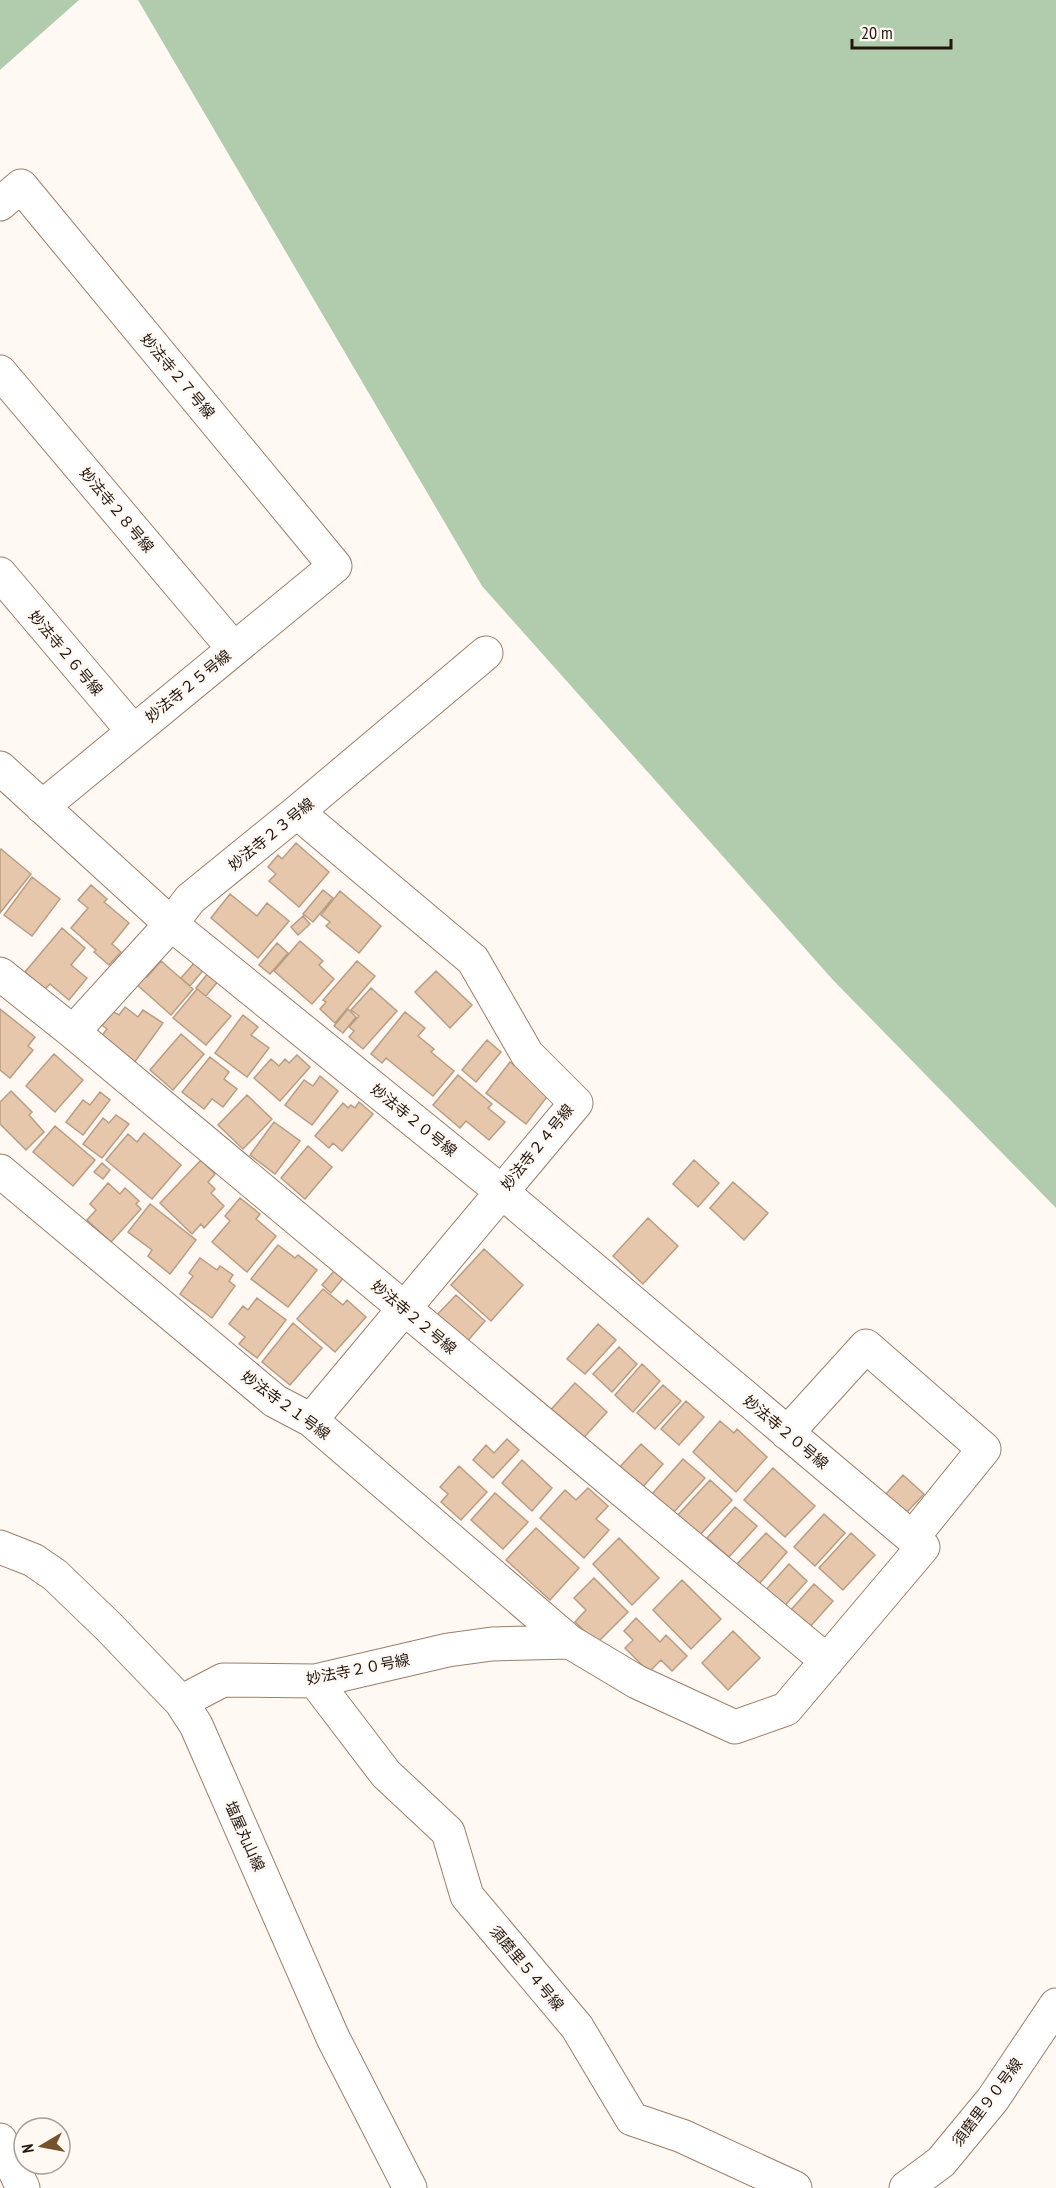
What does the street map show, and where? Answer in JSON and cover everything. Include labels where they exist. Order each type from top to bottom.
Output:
[{"type":"street","name":"妙法寺２７号線","points":[[11,195],[335,566]]},
{"type":"street","name":"妙法寺２８号線","points":[[0,372],[234,649]]},
{"type":"street","name":"妙法寺２５号線","points":[[42,807],[335,566]]},
{"type":"street","name":"妙法寺２６号線","points":[[0,574],[133,731]]},
{"type":"street","name":"妙法寺２３号線","points":[[73,1032],[171,924],[190,899],[486,653]]},
{"type":"street","name":"妙法寺２０号線","points":[[0,768],[171,924],[502,1192],[912,1538]]},
{"type":"street","name":"妙法寺２４号線","points":[[297,812],[472,960],[527,1054],[576,1103],[311,1420]]},
{"type":"street","name":"妙法寺２２号線","points":[[0,974],[73,1032],[827,1661]]},
{"type":"street","name":"妙法寺２１号線","points":[[0,1171],[275,1401],[311,1420],[570,1642]]},
{"type":"street","points":[[570,1642],[637,1682],[735,1727],[786,1709],[923,1547],[912,1538],[984,1449],[866,1346],[787,1433]]},
{"type":"street","name":"塩屋丸山線","points":[[0,1546],[33,1560],[55,1575],[181,1702],[196,1725],[333,2038],[410,2188]]},
{"type":"street","name":"妙法寺２０号線","points":[[181,1702],[223,1680],[315,1681],[448,1650],[492,1644],[570,1642]]},
{"type":"street","name":"須磨里５４号線","points":[[315,1681],[386,1774],[448,1832],[467,1896],[577,2027],[632,2119],[682,2136],[795,2188]]},
{"type":"street","name":"須磨里９０号線","points":[[906,2188],[941,2162],[993,2099],[1056,2005]]},
{"type":"street","points":[[1,2144],[23,2188]]},
{"type":"green space","points":[[0,0],[79,0],[0,70]]},
{"type":"green space","points":[[138,0],[1056,0],[1056,1208],[833,980],[482,586]]},
{"type":"building","points":[[296,843],[329,872],[299,907],[269,881],[276,874],[268,867],[278,855],[282,859]]},
{"type":"building","points":[[0,850],[31,874],[0,913]]},
{"type":"building","points":[[32,877],[60,899],[32,936],[4,915]]},
{"type":"building","points":[[91,885],[107,899],[104,902],[129,923],[112,944],[121,952],[109,965],[71,928],[88,908],[78,900]]},
{"type":"building","points":[[323,890],[333,898],[313,922],[303,914]]},
{"type":"building","points":[[340,891],[381,926],[359,953],[326,926],[330,922],[321,915]]},
{"type":"building","points":[[230,894],[257,916],[267,903],[289,921],[258,958],[211,918]]},
{"type":"building","points":[[303,916],[310,924],[298,935],[291,927]]},
{"type":"building","points":[[62,928],[85,948],[71,965],[87,978],[69,1000],[50,984],[45,989],[25,972]]},
{"type":"building","points":[[300,941],[323,961],[319,965],[334,979],[312,1004],[274,971]]},
{"type":"building","points":[[277,943],[288,953],[270,974],[259,965]]},
{"type":"building","points":[[161,961],[193,989],[171,1015],[135,983],[143,974],[147,977]]},
{"type":"building","points":[[196,961],[205,968],[190,986],[181,978]]},
{"type":"building","points":[[357,961],[375,976],[335,1023],[320,1009],[326,1002],[323,1000]]},
{"type":"building","points":[[436,971],[472,1005],[450,1028],[415,992]]},
{"type":"building","points":[[209,972],[219,980],[206,996],[196,988]]},
{"type":"building","points":[[371,988],[397,1011],[363,1049],[349,1037],[354,1031],[349,1027],[359,1016],[351,1010]]},
{"type":"building","points":[[197,989],[231,1016],[206,1045],[173,1018]]},
{"type":"building","points":[[125,1007],[138,1017],[143,1010],[163,1023],[134,1063],[100,1038],[107,1029],[102,1025],[112,1011],[119,1015]]},
{"type":"building","points":[[0,1009],[35,1037],[28,1046],[33,1050],[10,1078],[0,1070]]},
{"type":"building","points":[[348,1009],[356,1017],[343,1033],[334,1026]]},
{"type":"building","points":[[405,1012],[425,1028],[418,1036],[434,1049],[431,1052],[454,1071],[433,1096],[386,1058],[382,1063],[371,1054]]},
{"type":"building","points":[[243,1015],[258,1027],[251,1035],[269,1048],[247,1077],[215,1053]]},
{"type":"building","points":[[181,1034],[204,1054],[173,1090],[150,1070]]},
{"type":"building","points":[[487,1040],[501,1052],[476,1082],[462,1070]]},
{"type":"building","points":[[54,1054],[83,1080],[55,1112],[26,1086]]},
{"type":"building","points":[[297,1055],[310,1067],[280,1101],[254,1078],[271,1059],[279,1066],[285,1059],[289,1063]]},
{"type":"building","points":[[210,1057],[229,1072],[224,1079],[237,1089],[223,1107],[212,1099],[204,1109],[182,1092]]},
{"type":"building","points":[[510,1062],[550,1093],[526,1124],[486,1093]]},
{"type":"building","points":[[458,1075],[492,1104],[488,1108],[505,1122],[489,1140],[466,1121],[460,1128],[433,1105]]},
{"type":"building","points":[[320,1076],[338,1091],[312,1125],[285,1105],[304,1080],[313,1086]]},
{"type":"building","points":[[11,1091],[32,1112],[29,1115],[44,1132],[26,1150],[0,1124],[0,1102]]},
{"type":"building","points":[[100,1092],[110,1100],[83,1135],[66,1122],[83,1100],[90,1105]]},
{"type":"building","points":[[247,1095],[272,1119],[243,1149],[218,1125]]},
{"type":"building","points":[[359,1102],[373,1114],[342,1151],[333,1143],[329,1148],[315,1136],[343,1103],[348,1108],[351,1105],[355,1108]]},
{"type":"building","points":[[116,1115],[129,1124],[102,1158],[83,1144],[103,1118],[109,1123]]},
{"type":"building","points":[[274,1122],[300,1141],[275,1174],[250,1155]]},
{"type":"building","points":[[55,1126],[95,1160],[73,1186],[33,1152]]},
{"type":"building","points":[[144,1133],[181,1165],[152,1199],[106,1160],[128,1134],[137,1142]]},
{"type":"building","points":[[308,1146],[332,1167],[305,1199],[281,1178]]},
{"type":"building","points":[[201,1160],[215,1174],[208,1182],[215,1189],[211,1193],[224,1206],[204,1228],[201,1224],[192,1234],[160,1203]]},
{"type":"building","points":[[694,1160],[719,1183],[698,1207],[673,1184]]},
{"type":"building","points":[[102,1163],[110,1170],[103,1179],[94,1172]]},
{"type":"building","points":[[733,1182],[768,1213],[744,1240],[710,1208]]},
{"type":"building","points":[[108,1183],[120,1194],[125,1188],[139,1201],[136,1204],[141,1209],[111,1242],[87,1220],[96,1210],[90,1204]]},
{"type":"building","points":[[240,1198],[260,1214],[256,1219],[276,1236],[247,1272],[212,1242],[230,1221],[225,1216]]},
{"type":"building","points":[[150,1204],[196,1240],[170,1274],[148,1256],[152,1250],[128,1232]]},
{"type":"building","points":[[648,1218],[678,1246],[643,1284],[613,1256]]},
{"type":"building","points":[[278,1245],[295,1258],[298,1255],[317,1270],[288,1307],[251,1279]]},
{"type":"building","points":[[484,1249],[523,1285],[491,1321],[451,1285]]},
{"type":"building","points":[[200,1258],[217,1270],[220,1266],[233,1275],[229,1281],[235,1286],[212,1318],[180,1294],[193,1276],[189,1273]]},
{"type":"building","points":[[335,1270],[344,1277],[331,1293],[322,1285]]},
{"type":"building","points":[[323,1289],[343,1305],[347,1300],[366,1317],[335,1352],[297,1319]]},
{"type":"building","points":[[456,1295],[485,1321],[464,1345],[434,1318]]},
{"type":"building","points":[[257,1298],[286,1320],[257,1358],[239,1344],[245,1337],[229,1324],[243,1306],[248,1310]]},
{"type":"building","points":[[293,1323],[322,1348],[290,1385],[262,1362]]},
{"type":"building","points":[[598,1324],[616,1340],[585,1374],[567,1359]]},
{"type":"building","points":[[619,1347],[637,1364],[612,1392],[593,1374]]},
{"type":"building","points":[[642,1364],[660,1381],[633,1412],[615,1395]]},
{"type":"building","points":[[575,1383],[607,1412],[579,1443],[547,1414]]},
{"type":"building","points":[[663,1385],[681,1401],[655,1429],[637,1413]]},
{"type":"building","points":[[686,1401],[704,1417],[679,1445],[661,1429]]},
{"type":"building","points":[[720,1421],[734,1433],[737,1429],[767,1457],[736,1492],[693,1452]]},
{"type":"building","points":[[507,1439],[519,1450],[493,1478],[473,1460],[486,1445],[494,1453]]},
{"type":"building","points":[[641,1444],[663,1464],[640,1490],[617,1470]]},
{"type":"building","points":[[683,1459],[705,1478],[673,1513],[652,1494]]},
{"type":"building","points":[[522,1460],[552,1488],[532,1511],[502,1483]]},
{"type":"building","points":[[459,1466],[487,1492],[461,1520],[441,1502],[448,1494],[440,1487]]},
{"type":"building","points":[[773,1468],[815,1506],[785,1537],[744,1500]]},
{"type":"building","points":[[903,1475],[924,1494],[905,1514],[885,1495]]},
{"type":"building","points":[[710,1480],[732,1500],[698,1537],[676,1517]]},
{"type":"building","points":[[588,1488],[608,1506],[596,1519],[609,1530],[584,1558],[540,1518],[565,1490],[576,1500]]},
{"type":"building","points":[[495,1493],[528,1522],[503,1549],[471,1520]]},
{"type":"building","points":[[735,1507],[757,1526],[729,1557],[707,1538]]},
{"type":"building","points":[[824,1514],[845,1533],[815,1566],[794,1547]]},
{"type":"building","points":[[536,1528],[579,1568],[550,1600],[506,1560]]},
{"type":"building","points":[[766,1533],[787,1552],[759,1584],[737,1564]]},
{"type":"building","points":[[851,1533],[875,1555],[843,1590],[819,1568]]},
{"type":"building","points":[[619,1538],[659,1578],[632,1605],[593,1564]]},
{"type":"building","points":[[789,1564],[807,1581],[780,1611],[762,1594]]},
{"type":"building","points":[[594,1578],[628,1612],[597,1643],[575,1622],[586,1610],[574,1598]]},
{"type":"building","points":[[682,1580],[721,1619],[691,1649],[653,1610]]},
{"type":"building","points":[[814,1584],[833,1601],[809,1628],[790,1611]]},
{"type":"building","points":[[636,1618],[660,1642],[666,1635],[687,1656],[672,1671],[661,1660],[649,1672],[625,1648],[633,1640],[624,1631]]},
{"type":"building","points":[[733,1631],[760,1658],[728,1690],[702,1663]]}]
